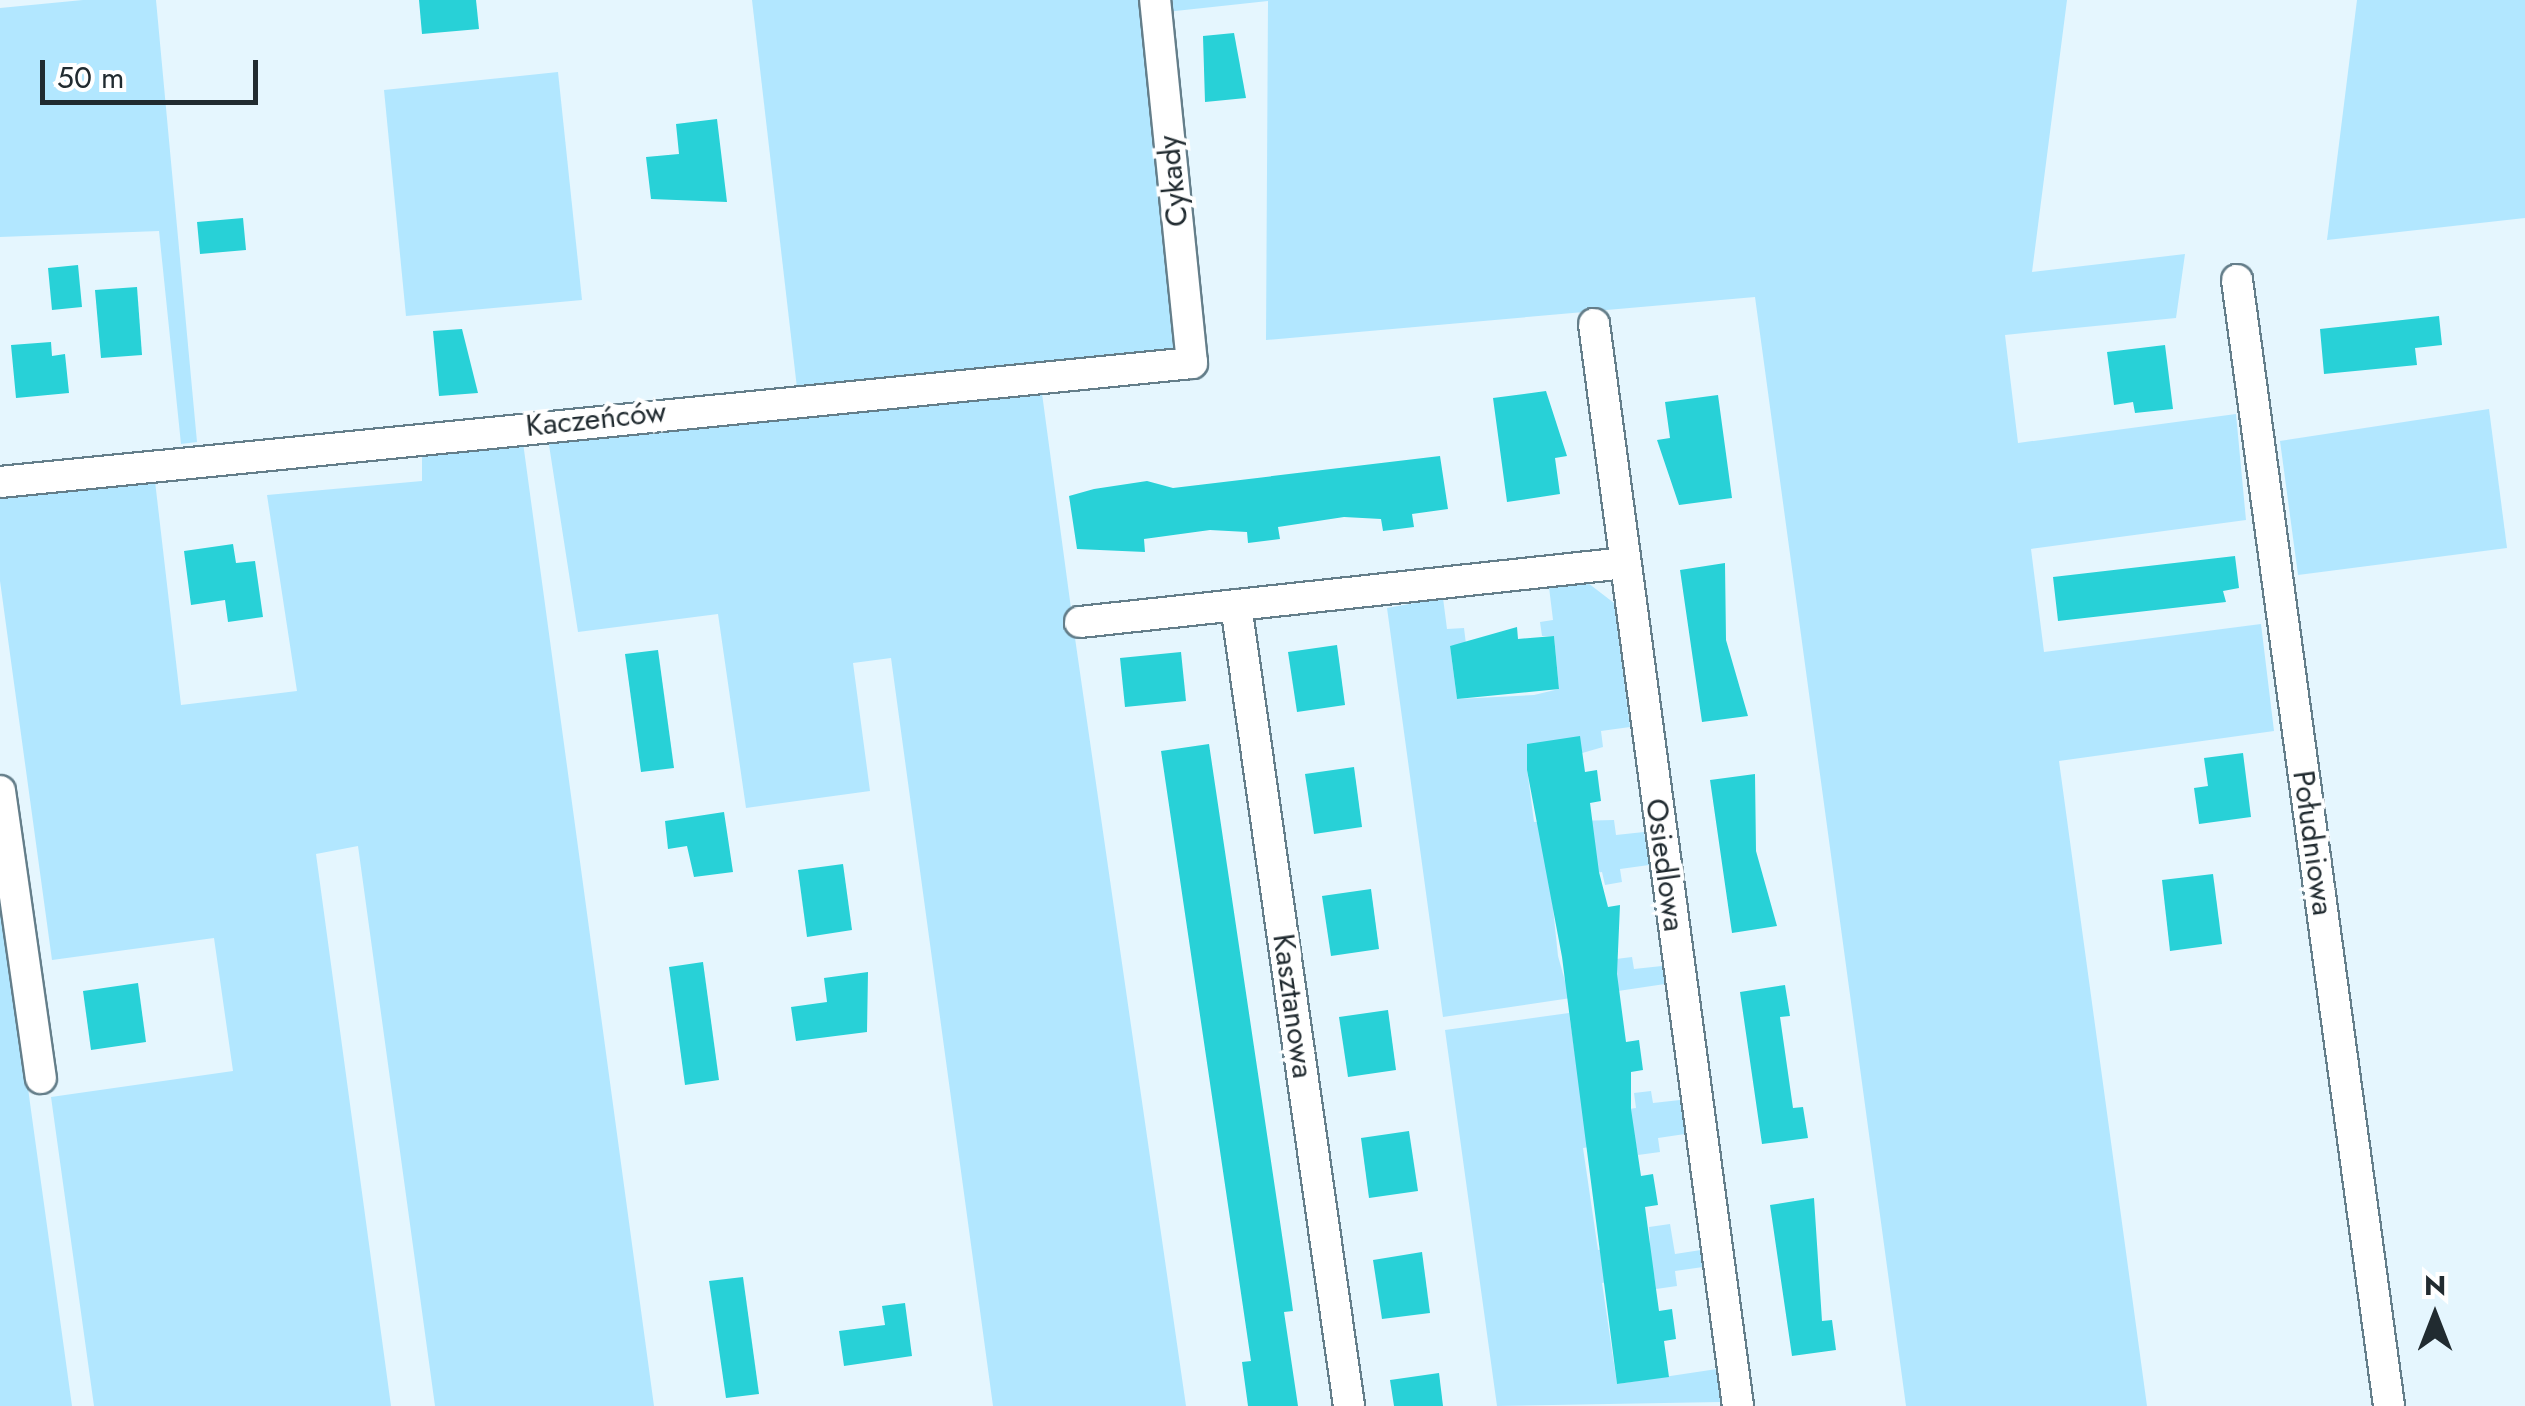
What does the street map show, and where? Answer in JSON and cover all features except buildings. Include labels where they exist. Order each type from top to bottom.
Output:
[{"type":"street","name":"Cykady","points":[[1155,0],[1192,363]]},
{"type":"street","name":"Południowa","points":[[2237,280],[2389,1406]]},
{"type":"street","name":"Osiedlowa","points":[[1594,324],[1738,1406]]},
{"type":"street","name":"Kaczeńców","points":[[0,482],[1192,363]]},
{"type":"street","points":[[1080,622],[1624,563]]},
{"type":"street","name":"Kasztanowa","points":[[1236,605],[1349,1406]]},
{"type":"street","points":[[0,791],[41,1078]]},
{"type":"shaded area","points":[[83,0],[156,0],[197,442],[181,444],[159,231],[0,237],[0,8]]},
{"type":"shaded area","points":[[752,0],[1144,0],[1183,348],[797,388]]},
{"type":"shaded area","points":[[1165,0],[2067,0],[2032,272],[2185,254],[2176,318],[2005,335],[2018,443],[2236,414],[2246,520],[2031,549],[2044,652],[2261,624],[2274,731],[2059,761],[2147,1406],[1906,1406],[1755,297],[1266,340],[1268,1],[1166,12]]},
{"type":"shaded area","points":[[2357,0],[2525,0],[2525,218],[2327,240]]},
{"type":"shaded area","points":[[558,72],[582,300],[406,316],[384,90]]},
{"type":"shaded area","points":[[1041,386],[1186,1406],[993,1406],[891,658],[853,663],[870,791],[746,808],[718,614],[578,632],[547,432]]},
{"type":"shaded area","points":[[2489,409],[2507,548],[2298,575],[2280,441]]},
{"type":"shaded area","points":[[522,435],[654,1406],[435,1406],[358,846],[316,854],[391,1406],[94,1406],[51,1097],[233,1071],[214,938],[52,960],[0,581],[0,494],[155,481],[181,705],[297,691],[267,495],[422,481],[422,449]]},
{"type":"shaded area","points":[[1588,583],[1614,603],[1630,727],[1601,731],[1603,747],[1527,769],[1534,822],[1614,820],[1616,835],[1644,832],[1649,865],[1620,869],[1622,882],[1605,885],[1602,872],[1550,879],[1558,956],[1565,981],[1617,974],[1616,959],[1632,957],[1634,969],[1662,966],[1665,984],[1443,1017],[1387,608],[1443,598],[1447,629],[1464,628],[1466,644],[1450,646],[1457,699],[1534,695],[1559,689],[1554,636],[1542,636],[1540,622],[1553,620],[1549,587]]},
{"type":"shaded area","points":[[0,873],[30,1103],[72,1406],[0,1406]]},
{"type":"shaded area","points":[[1569,1013],[1584,1115],[1636,1108],[1634,1093],[1651,1091],[1653,1103],[1680,1100],[1685,1134],[1658,1138],[1660,1152],[1638,1155],[1635,1140],[1583,1148],[1598,1250],[1650,1243],[1649,1227],[1670,1224],[1675,1254],[1701,1250],[1703,1267],[1675,1271],[1677,1286],[1656,1289],[1654,1275],[1602,1283],[1617,1384],[1717,1369],[1721,1402],[1497,1406],[1445,1030]]}]
